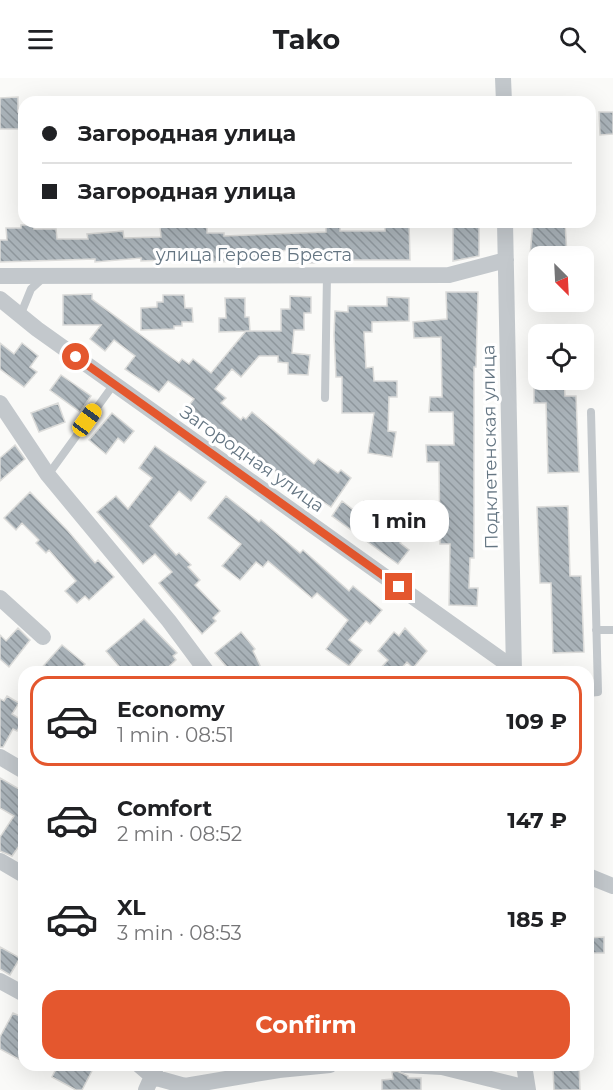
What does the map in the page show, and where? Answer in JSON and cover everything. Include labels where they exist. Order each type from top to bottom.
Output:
[{"type":"street","points":[[503,78],[504,96]]},
{"type":"street","name":"Подклетенская улица","points":[[506,228],[514,666]]},
{"type":"street","name":"улица Героев Бреста","points":[[0,276],[449,275],[506,260]]},
{"type":"street","name":"Загородная улица","points":[[0,299],[114,384],[508,666]]},
{"type":"street","points":[[0,403],[48,475],[169,621],[203,666]]},
{"type":"street","points":[[0,598],[43,637]]},
{"type":"street","points":[[0,757],[18,768]]},
{"type":"street","points":[[0,861],[18,872]]},
{"type":"street","points":[[594,878],[613,886]]},
{"type":"street","points":[[0,981],[18,991]]},
{"type":"street","points":[[152,1077],[185,1086],[273,1071]]},
{"type":"street","points":[[457,1071],[527,1089],[525,1071]]},
{"type":"lane","points":[[325,398],[327,275]]},
{"type":"lane","points":[[20,316],[32,289],[44,276]]},
{"type":"lane","points":[[48,475],[114,384]]},
{"type":"lane","points":[[591,412],[598,692],[594,692]]},
{"type":"lane","points":[[596,630],[613,630]]},
{"type":"building","points":[[18,97],[18,129],[0,129],[0,98]]},
{"type":"building","points":[[599,112],[613,112],[613,134],[600,135]]},
{"type":"building","points":[[6,228],[56,229],[57,239],[88,239],[87,234],[123,231],[124,238],[161,237],[160,228],[207,228],[207,233],[224,233],[224,236],[326,232],[326,228],[340,228],[340,231],[385,231],[385,228],[409,228],[410,260],[318,260],[318,263],[291,263],[291,250],[265,252],[266,261],[195,262],[195,259],[141,261],[141,258],[95,262],[95,259],[0,262],[0,240],[7,240]]},
{"type":"building","points":[[453,228],[479,228],[479,256],[453,261]]},
{"type":"building","points":[[532,228],[565,228],[566,246],[531,246]]},
{"type":"building","points":[[446,292],[478,292],[476,367],[474,367],[474,558],[470,558],[469,588],[478,588],[477,606],[449,605],[450,544],[440,544],[439,462],[427,462],[426,445],[454,445],[453,412],[429,412],[430,397],[442,397],[441,337],[414,338],[413,322],[447,319]]},
{"type":"building","points":[[92,294],[92,299],[179,363],[182,359],[189,364],[193,359],[211,373],[246,331],[281,331],[281,309],[290,309],[290,296],[311,297],[311,313],[304,313],[304,330],[294,330],[292,353],[310,355],[308,375],[288,374],[288,363],[278,362],[278,356],[259,356],[241,377],[232,369],[215,389],[226,398],[221,403],[241,420],[243,417],[246,419],[252,412],[314,464],[318,459],[338,473],[341,470],[351,478],[331,507],[285,476],[283,478],[260,459],[257,462],[210,428],[187,408],[194,399],[168,381],[159,392],[125,369],[135,356],[114,340],[105,351],[90,339],[101,325],[63,325],[63,295]]},
{"type":"building","points":[[163,295],[184,295],[185,308],[192,308],[193,322],[182,322],[182,326],[174,326],[174,329],[141,330],[141,308],[157,307],[157,302],[163,302]]},
{"type":"building","points":[[387,297],[409,298],[409,321],[372,322],[372,332],[364,332],[366,368],[373,367],[374,381],[397,381],[397,397],[389,397],[388,431],[396,432],[392,457],[368,453],[374,413],[342,413],[342,377],[336,377],[334,335],[335,311],[348,312],[348,306],[387,306]]},
{"type":"building","points":[[225,298],[245,298],[245,317],[249,317],[250,331],[219,332],[219,318],[226,318]]},
{"type":"building","points":[[0,343],[14,354],[22,343],[38,356],[30,367],[37,372],[24,387],[0,369]]},
{"type":"building","points":[[61,375],[91,396],[80,412],[50,390]]},
{"type":"building","points":[[534,390],[565,390],[565,396],[576,396],[579,472],[548,473],[546,403],[534,403]]},
{"type":"building","points":[[58,403],[65,422],[39,432],[31,413]]},
{"type":"building","points":[[112,413],[134,431],[124,443],[118,438],[106,454],[89,440]]},
{"type":"building","points":[[15,445],[25,459],[0,481],[0,458]]},
{"type":"building","points":[[155,446],[206,482],[191,501],[179,491],[150,526],[176,555],[179,553],[191,565],[188,567],[200,580],[195,585],[220,611],[213,618],[216,621],[202,634],[159,583],[172,572],[155,554],[143,564],[97,512],[116,496],[128,509],[152,478],[139,468]]},
{"type":"building","points":[[30,492],[95,563],[98,560],[114,577],[89,600],[85,596],[77,603],[65,591],[76,581],[49,550],[46,553],[36,543],[39,540],[22,523],[16,530],[4,518]]},
{"type":"building","points":[[226,496],[259,522],[261,520],[300,553],[303,550],[349,591],[353,586],[382,610],[370,624],[366,621],[349,640],[362,650],[349,666],[326,649],[348,620],[317,593],[312,598],[268,561],[263,567],[256,562],[240,580],[222,566],[241,544],[208,518]]},
{"type":"building","points":[[342,501],[356,512],[364,501],[409,532],[400,543],[409,550],[398,564],[332,516]]},
{"type":"building","points":[[568,506],[570,576],[581,576],[584,652],[553,653],[551,583],[540,583],[537,507]]},
{"type":"building","points":[[144,619],[177,653],[173,656],[176,660],[170,666],[119,666],[106,651]]},
{"type":"building","points":[[18,628],[30,640],[9,667],[0,659],[0,635],[6,641]]},
{"type":"building","points":[[405,628],[427,651],[415,666],[407,662],[403,666],[382,666],[388,660],[378,651],[394,632],[399,636]]},
{"type":"building","points":[[241,632],[255,649],[253,651],[260,666],[226,666],[215,653]]},
{"type":"building","points":[[62,645],[85,664],[83,666],[43,666]]},
{"type":"building","points":[[7,696],[18,702],[12,714],[18,718],[18,729],[13,729],[3,747],[0,747],[0,699],[4,701]]},
{"type":"building","points":[[0,778],[18,788],[18,848],[12,856],[0,851],[0,837],[14,816],[0,808]]},
{"type":"building","points":[[604,937],[604,953],[594,953],[594,938]]},
{"type":"building","points":[[0,947],[18,957],[18,961],[10,975],[0,969]]},
{"type":"building","points":[[13,1013],[18,1015],[18,1059],[0,1049],[0,1037]]},
{"type":"building","points":[[55,1071],[92,1071],[82,1090],[76,1090],[52,1077]]},
{"type":"building","points":[[397,1071],[408,1078],[421,1078],[421,1090],[382,1090],[382,1080],[393,1079],[392,1072]]},
{"type":"building","points":[[553,1071],[579,1071],[580,1090],[554,1090]]},
{"type":"route","points":[[76,357],[399,587]]}]
